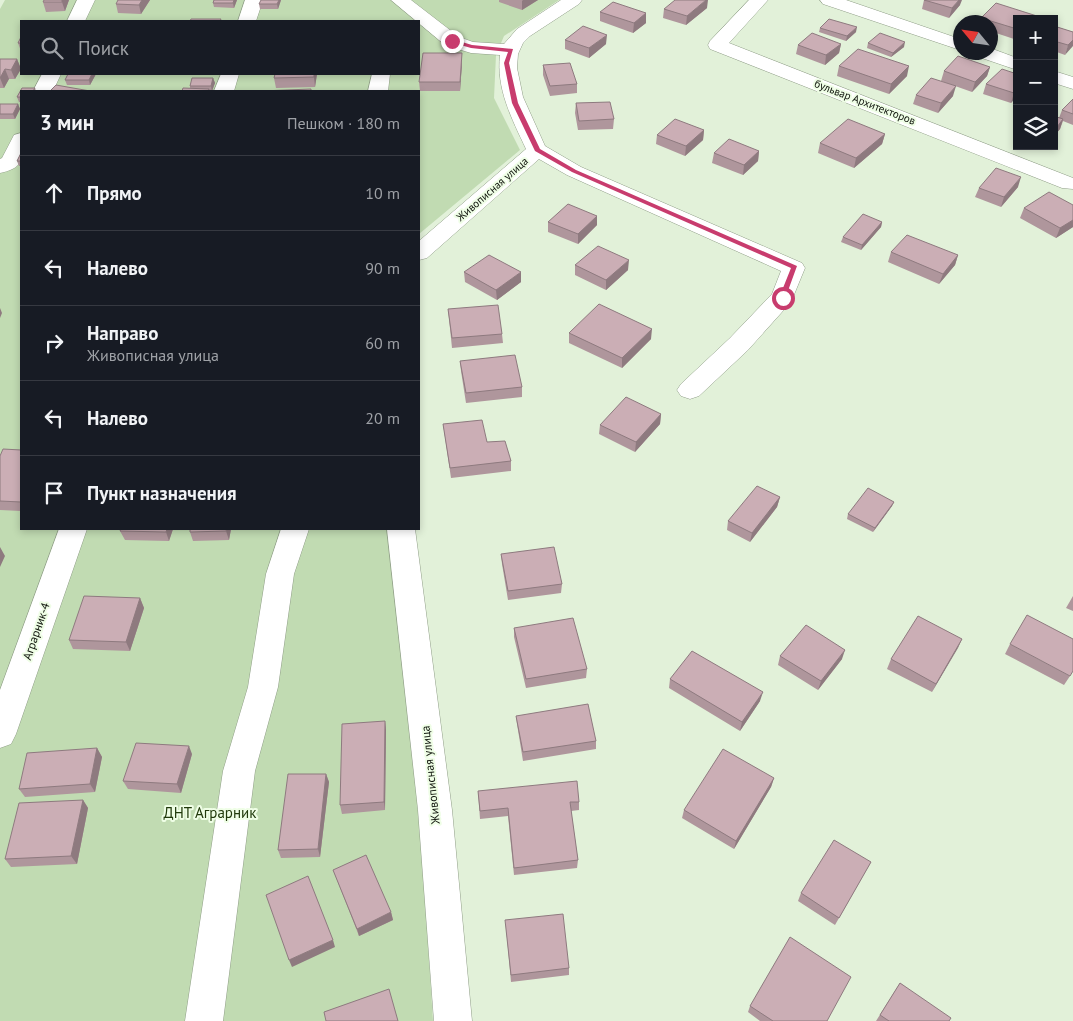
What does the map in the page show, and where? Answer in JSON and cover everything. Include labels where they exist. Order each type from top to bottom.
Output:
[{"type":"street","points":[[76,20],[86,0]]},
{"type":"street","points":[[247,20],[254,0]]},
{"type":"street","points":[[400,0],[452,41],[471,47],[511,50],[514,42],[573,0]]},
{"type":"street","name":"бульвар Архитекторов","points":[[759,0],[717,45],[1069,184]]},
{"type":"street","points":[[829,0],[953,43]]},
{"type":"street","name":"Живописная улица","points":[[420,252],[537,150],[515,103],[507,63],[511,50]]},
{"type":"street","points":[[998,57],[1013,63]]},
{"type":"street","points":[[43,90],[51,75]]},
{"type":"street","points":[[224,90],[230,75]]},
{"type":"street","points":[[378,90],[381,75]]},
{"type":"street","points":[[1058,78],[1073,83]]},
{"type":"street","points":[[0,167],[10,162],[20,141]]},
{"type":"street","points":[[537,150],[574,171],[794,268],[783,298],[740,344],[690,390]]},
{"type":"street","name":"Аграрник-4","points":[[0,734],[73,530]]},
{"type":"street","points":[[204,1021],[239,771],[263,686],[280,574],[295,530]]},
{"type":"street","name":"Живописная улица","points":[[402,530],[435,810],[453,1021]]},
{"type":"green space","name":"ДНТ Аграрник","points":[[5,0],[559,0],[504,36],[496,55],[494,98],[520,150],[420,233],[420,90],[20,90],[20,530],[389,530],[411,679],[433,1021],[0,1021],[0,9]]},
{"type":"building","points":[[44,0],[62,0],[62,2],[43,2]]},
{"type":"building","points":[[118,0],[142,0],[139,5],[116,4]]},
{"type":"building","points":[[214,0],[234,0],[233,3],[213,3]]},
{"type":"building","points":[[261,0],[279,0],[277,4],[259,4]]},
{"type":"building","points":[[675,0],[706,0],[687,16],[664,9]]},
{"type":"building","points":[[924,0],[959,0],[952,8]]},
{"type":"building","points":[[613,2],[646,13],[634,23],[600,12]]},
{"type":"building","points":[[996,3],[1034,15],[1013,15],[1013,28],[998,23],[998,15],[984,15]]},
{"type":"building","points":[[191,19],[221,19],[220,20]]},
{"type":"building","points":[[829,19],[857,27],[847,36],[820,28]]},
{"type":"building","points":[[583,26],[607,35],[589,48],[565,40]]},
{"type":"building","points":[[1058,27],[1073,32],[1073,40],[1068,45],[1058,42]]},
{"type":"building","points":[[812,33],[841,44],[826,55],[798,45]]},
{"type":"building","points":[[880,33],[905,42],[893,53],[868,43]]},
{"type":"building","points":[[858,49],[909,66],[891,84],[839,66]]},
{"type":"building","points":[[423,53],[462,53],[460,82],[419,82]]},
{"type":"building","points":[[0,59],[17,59],[11,70],[5,69],[0,78]]},
{"type":"building","points":[[954,60],[970,60],[990,67],[975,82],[944,71]]},
{"type":"building","points":[[570,63],[577,84],[550,86],[543,65]]},
{"type":"building","points":[[1002,69],[1013,73],[1013,93],[986,84]]},
{"type":"building","points":[[68,75],[92,75],[89,80],[65,80]]},
{"type":"building","points":[[275,75],[314,75],[314,77],[274,78]]},
{"type":"building","points":[[192,78],[213,78],[211,86],[190,86]]},
{"type":"building","points":[[931,78],[956,86],[941,103],[916,95]]},
{"type":"building","points":[[56,85],[84,90],[51,90]]},
{"type":"building","points":[[22,88],[35,88],[34,90],[21,90]]},
{"type":"building","points":[[183,88],[209,89],[208,90],[182,90]]},
{"type":"building","points":[[1073,99],[1073,114],[1062,110]]},
{"type":"building","points":[[610,102],[614,119],[579,121],[576,103]]},
{"type":"building","points":[[0,104],[18,104],[13,114],[0,114]]},
{"type":"building","points":[[1058,117],[1063,119],[1058,126]]},
{"type":"building","points":[[675,119],[704,130],[686,146],[657,135]]},
{"type":"building","points":[[848,119],[885,134],[856,158],[820,143]]},
{"type":"building","points":[[729,139],[759,151],[744,165],[714,153]]},
{"type":"building","points":[[996,168],[1021,177],[1004,197],[979,188]]},
{"type":"building","points":[[1049,192],[1073,205],[1073,220],[1060,228],[1024,208]]},
{"type":"building","points":[[568,204],[597,216],[578,234],[548,222]]},
{"type":"building","points":[[863,214],[882,222],[862,245],[843,237]]},
{"type":"building","points":[[907,235],[958,255],[943,274],[891,252]]},
{"type":"building","points":[[598,246],[629,260],[606,280],[575,265]]},
{"type":"building","points":[[489,255],[521,272],[496,290],[464,272]]},
{"type":"building","points":[[599,304],[652,329],[622,358],[569,333]]},
{"type":"building","points":[[498,305],[502,334],[452,338],[448,309]]},
{"type":"building","points":[[515,355],[522,387],[466,393],[460,361]]},
{"type":"building","points":[[626,397],[661,414],[636,442],[600,425]]},
{"type":"building","points":[[482,420],[487,442],[505,441],[511,461],[450,468],[443,424]]},
{"type":"building","points":[[3,449],[20,450],[20,502],[0,501],[0,456]]},
{"type":"building","points":[[757,486],[780,497],[752,533],[728,521]]},
{"type":"building","points":[[868,488],[894,502],[875,528],[848,514]]},
{"type":"building","points":[[120,530],[167,530],[166,532]]},
{"type":"building","points":[[190,530],[226,530],[226,531],[190,532]]},
{"type":"building","points":[[554,547],[562,584],[508,591],[501,554]]},
{"type":"building","points":[[84,596],[140,598],[126,642],[69,640]]},
{"type":"building","points":[[1027,615],[1073,639],[1073,671],[1070,676],[1010,644]]},
{"type":"building","points":[[918,616],[962,639],[936,684],[891,659]]},
{"type":"building","points":[[573,618],[587,669],[526,679],[514,628]]},
{"type":"building","points":[[806,625],[845,650],[821,681],[780,656]]},
{"type":"building","points":[[692,651],[763,692],[742,722],[670,679]]},
{"type":"building","points":[[588,704],[596,741],[523,752],[516,716]]},
{"type":"building","points":[[385,721],[384,802],[340,805],[342,724]]},
{"type":"building","points":[[136,743],[189,746],[177,784],[123,781]]},
{"type":"building","points":[[97,748],[90,784],[19,789],[27,753]]},
{"type":"building","points":[[723,749],[774,778],[736,841],[684,810]]},
{"type":"building","points":[[288,774],[326,774],[318,849],[278,850]]},
{"type":"building","points":[[577,781],[579,802],[570,802],[578,860],[514,868],[508,808],[480,811],[478,791]]},
{"type":"building","points":[[83,800],[71,856],[5,859],[19,803]]},
{"type":"building","points":[[834,840],[871,862],[839,918],[801,893]]},
{"type":"building","points":[[366,855],[391,912],[357,929],[333,870]]},
{"type":"building","points":[[308,876],[333,940],[289,960],[266,895]]},
{"type":"building","points":[[563,914],[569,968],[511,975],[505,920]]},
{"type":"building","points":[[790,937],[851,977],[827,1021],[773,1021],[750,1006]]},
{"type":"building","points":[[900,983],[951,1018],[949,1021],[889,1021],[880,1015]]},
{"type":"building","points":[[389,989],[398,1021],[326,1021],[324,1012]]},
{"type":"route","points":[[452,41],[471,47],[511,50],[507,63],[515,103],[537,150],[574,171],[794,268],[783,298]]}]
